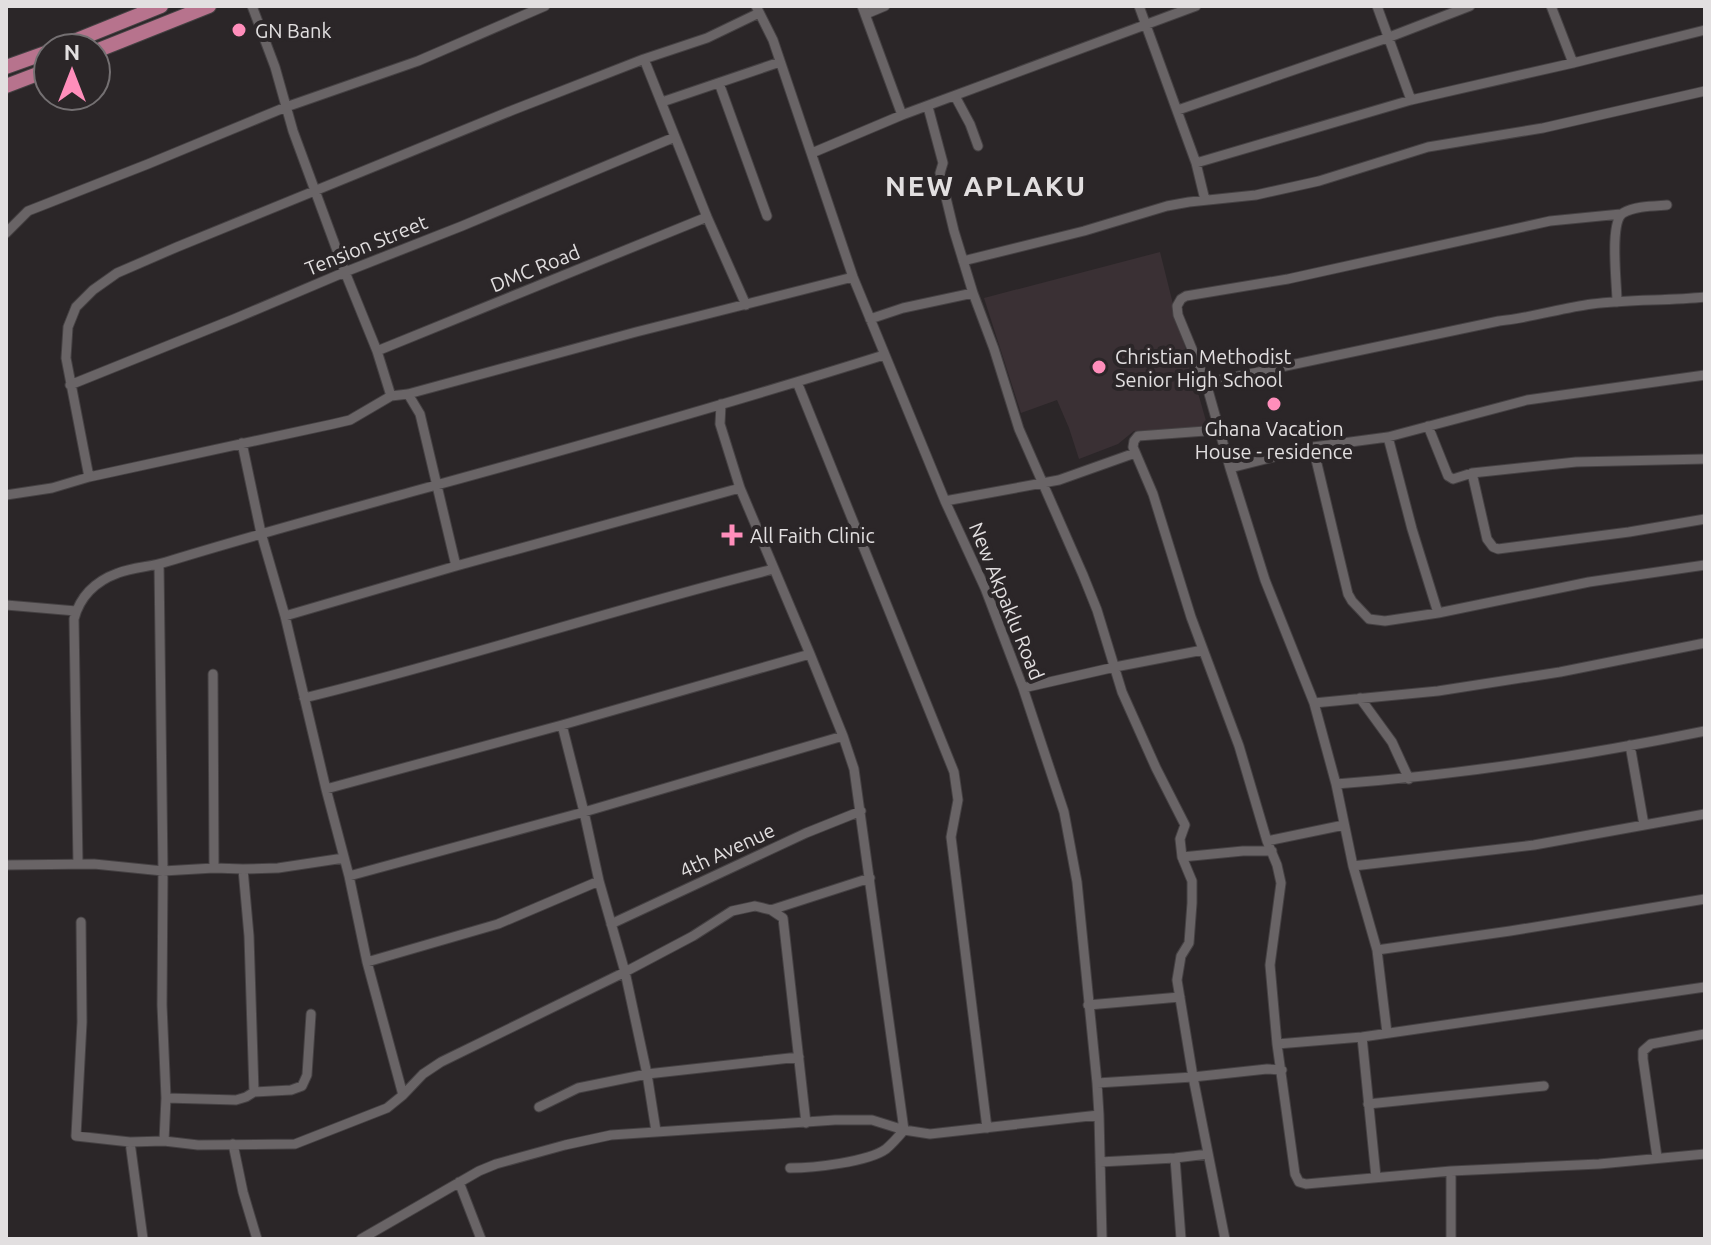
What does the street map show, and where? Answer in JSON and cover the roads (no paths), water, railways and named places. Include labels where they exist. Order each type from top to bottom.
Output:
[{"type":"highway","points":[[112,45],[209,6]]},
{"type":"highway","points":[[97,32],[150,7]]},
{"type":"highway","points":[[6,67],[32,57]]},
{"type":"highway","points":[[6,86],[32,76]]},
{"type":"street","points":[[252,6],[275,67],[293,131],[377,351],[391,396]]},
{"type":"street","points":[[6,233],[28,211],[286,107],[418,61],[545,6]]},
{"type":"street","points":[[885,6],[864,10],[902,115]]},
{"type":"street","points":[[1139,6],[1178,110],[1205,200]]},
{"type":"street","points":[[812,153],[902,115],[1196,6]]},
{"type":"street","points":[[1377,6],[1411,100]]},
{"type":"street","points":[[1178,110],[1470,6]]},
{"type":"street","points":[[1551,6],[1573,63]]},
{"type":"street","points":[[150,7],[159,27]]},
{"type":"street","points":[[89,477],[66,358],[68,327],[76,307],[117,273],[644,59],[707,38],[758,10]]},
{"type":"street","name":"New Akpaklu Road","points":[[758,10],[773,40],[853,277],[945,501],[974,561],[1023,688],[1064,812],[1077,882],[1097,1083],[1102,1239]]},
{"type":"street","points":[[1196,163],[1411,100],[1705,30]]},
{"type":"street","points":[[644,59],[746,305]]},
{"type":"street","points":[[662,102],[780,62]]},
{"type":"street","points":[[719,83],[767,216]]},
{"type":"street","points":[[963,261],[1084,231],[1167,206],[1256,195],[1319,181],[1428,147],[1543,128],[1705,91]]},
{"type":"street","points":[[955,96],[978,146]]},
{"type":"street","points":[[928,107],[943,163],[940,173],[954,231],[1019,429],[1083,575],[1122,692],[1185,825],[1180,839],[1182,857],[1192,881],[1192,903],[1189,943],[1181,956],[1177,980],[1225,1239]]},
{"type":"street","name":"Tension Street","points":[[70,385],[675,137]]},
{"type":"street","points":[[1387,1033],[1377,950],[1353,866],[1336,784],[1314,703],[1265,580],[1206,383],[1178,315],[1178,302],[1186,296],[1288,279],[1550,221],[1621,214],[1636,208],[1667,205]]},
{"type":"street","points":[[1617,302],[1615,239],[1621,214]]},
{"type":"street","name":"DMC Road","points":[[377,351],[707,217]]},
{"type":"street","points":[[6,495],[52,488],[89,477],[350,420],[391,396],[853,277]]},
{"type":"street","points":[[870,319],[903,308],[973,293]]},
{"type":"street","points":[[1206,383],[1588,305],[1705,297]]},
{"type":"street","points":[[78,864],[74,619],[80,600],[97,584],[119,573],[721,404],[884,355]]},
{"type":"street","points":[[1230,468],[1313,447],[1388,437],[1527,400],[1705,375]]},
{"type":"street","points":[[797,382],[954,772],[958,800],[951,837],[987,1128]]},
{"type":"street","points":[[408,394],[420,414],[456,566]]},
{"type":"street","points":[[721,404],[720,424],[740,488],[810,654],[854,769],[904,1130],[888,1148],[879,1153],[821,1167],[790,1168]]},
{"type":"street","points":[[1428,426],[1448,476],[1453,479],[1472,473],[1576,462],[1705,459]]},
{"type":"street","points":[[1219,430],[1138,436],[1133,447],[1153,494],[1181,588],[1239,746],[1281,883],[1270,965],[1277,1044],[1295,1174],[1299,1182],[1306,1184],[1451,1171],[1599,1164],[1705,1154]]},
{"type":"street","points":[[1388,437],[1438,613]]},
{"type":"street","points":[[242,443],[261,533],[285,616],[367,962],[403,1095]]},
{"type":"street","points":[[1313,447],[1348,594],[1369,619],[1385,621],[1438,613],[1589,582],[1705,565]]},
{"type":"street","points":[[945,501],[1059,480],[1135,453]]},
{"type":"street","points":[[1472,473],[1487,539],[1498,549],[1705,519]]},
{"type":"street","points":[[285,616],[740,488]]},
{"type":"street","points":[[159,564],[164,1141]]},
{"type":"street","points":[[304,698],[391,677],[650,601],[774,569]]},
{"type":"street","points":[[6,605],[76,611]]},
{"type":"street","points":[[1314,703],[1438,691],[1560,672],[1705,643]]},
{"type":"street","points":[[1023,688],[1203,650]]},
{"type":"street","points":[[326,789],[810,654]]},
{"type":"street","points":[[213,674],[214,868]]},
{"type":"street","points":[[1360,698],[1392,742],[1409,779]]},
{"type":"street","points":[[562,725],[599,881],[625,972],[656,1131]]},
{"type":"street","points":[[1336,784],[1409,779],[1524,764],[1705,731]]},
{"type":"street","points":[[349,876],[584,812],[843,736]]},
{"type":"street","points":[[1630,745],[1644,825]]},
{"type":"street","name":"4th Avenue","points":[[611,924],[806,833],[861,811]]},
{"type":"street","points":[[1353,866],[1534,845],[1705,814]]},
{"type":"street","points":[[1267,841],[1344,825]]},
{"type":"street","points":[[1182,857],[1272,851]]},
{"type":"street","points":[[6,865],[114,865],[163,871],[278,868],[344,858]]},
{"type":"street","points":[[243,869],[249,936],[254,1092]]},
{"type":"street","points":[[771,910],[870,878]]},
{"type":"street","points":[[367,962],[498,924],[599,881]]},
{"type":"street","points":[[1377,950],[1705,899]]},
{"type":"street","points":[[81,922],[82,1022],[76,1136],[198,1145],[295,1144],[387,1108],[423,1074],[441,1062],[625,972],[693,936],[732,911],[755,906],[771,910],[783,918],[806,1123]]},
{"type":"street","points":[[1277,1044],[1362,1037],[1705,987]]},
{"type":"street","points":[[1088,1005],[1180,997]]},
{"type":"street","points":[[166,1098],[236,1100],[254,1092],[291,1090],[302,1086],[307,1075],[311,1014]]},
{"type":"street","points":[[1657,1157],[1643,1051],[1651,1044],[1705,1034]]},
{"type":"street","points":[[1362,1037],[1376,1177]]},
{"type":"street","points":[[539,1107],[578,1088],[647,1074],[799,1057]]},
{"type":"street","points":[[1097,1083],[1282,1070]]},
{"type":"street","points":[[1368,1104],[1544,1086]]},
{"type":"street","points":[[361,1239],[496,1164],[611,1135],[835,1120],[872,1120],[930,1134],[1099,1115]]},
{"type":"street","points":[[130,1142],[143,1239]]},
{"type":"street","points":[[233,1144],[257,1239]]},
{"type":"street","points":[[1100,1162],[1208,1154]]},
{"type":"street","points":[[1175,1158],[1181,1239]]},
{"type":"street","points":[[1451,1171],[1451,1239]]},
{"type":"street","points":[[459,1182],[481,1239]]},
{"type":"place","name":"GN Bank","points":[[239,30]]},
{"type":"place","name":"Christian Methodist Senior High School","points":[[1099,367]]},
{"type":"place","name":"Ghana Vacation House - residence","points":[[1274,404]]},
{"type":"place","name":"All Faith Clinic","points":[[732,535]]},
{"type":"district","name":"NEW APLAKU","points":[[986,185]]}]
